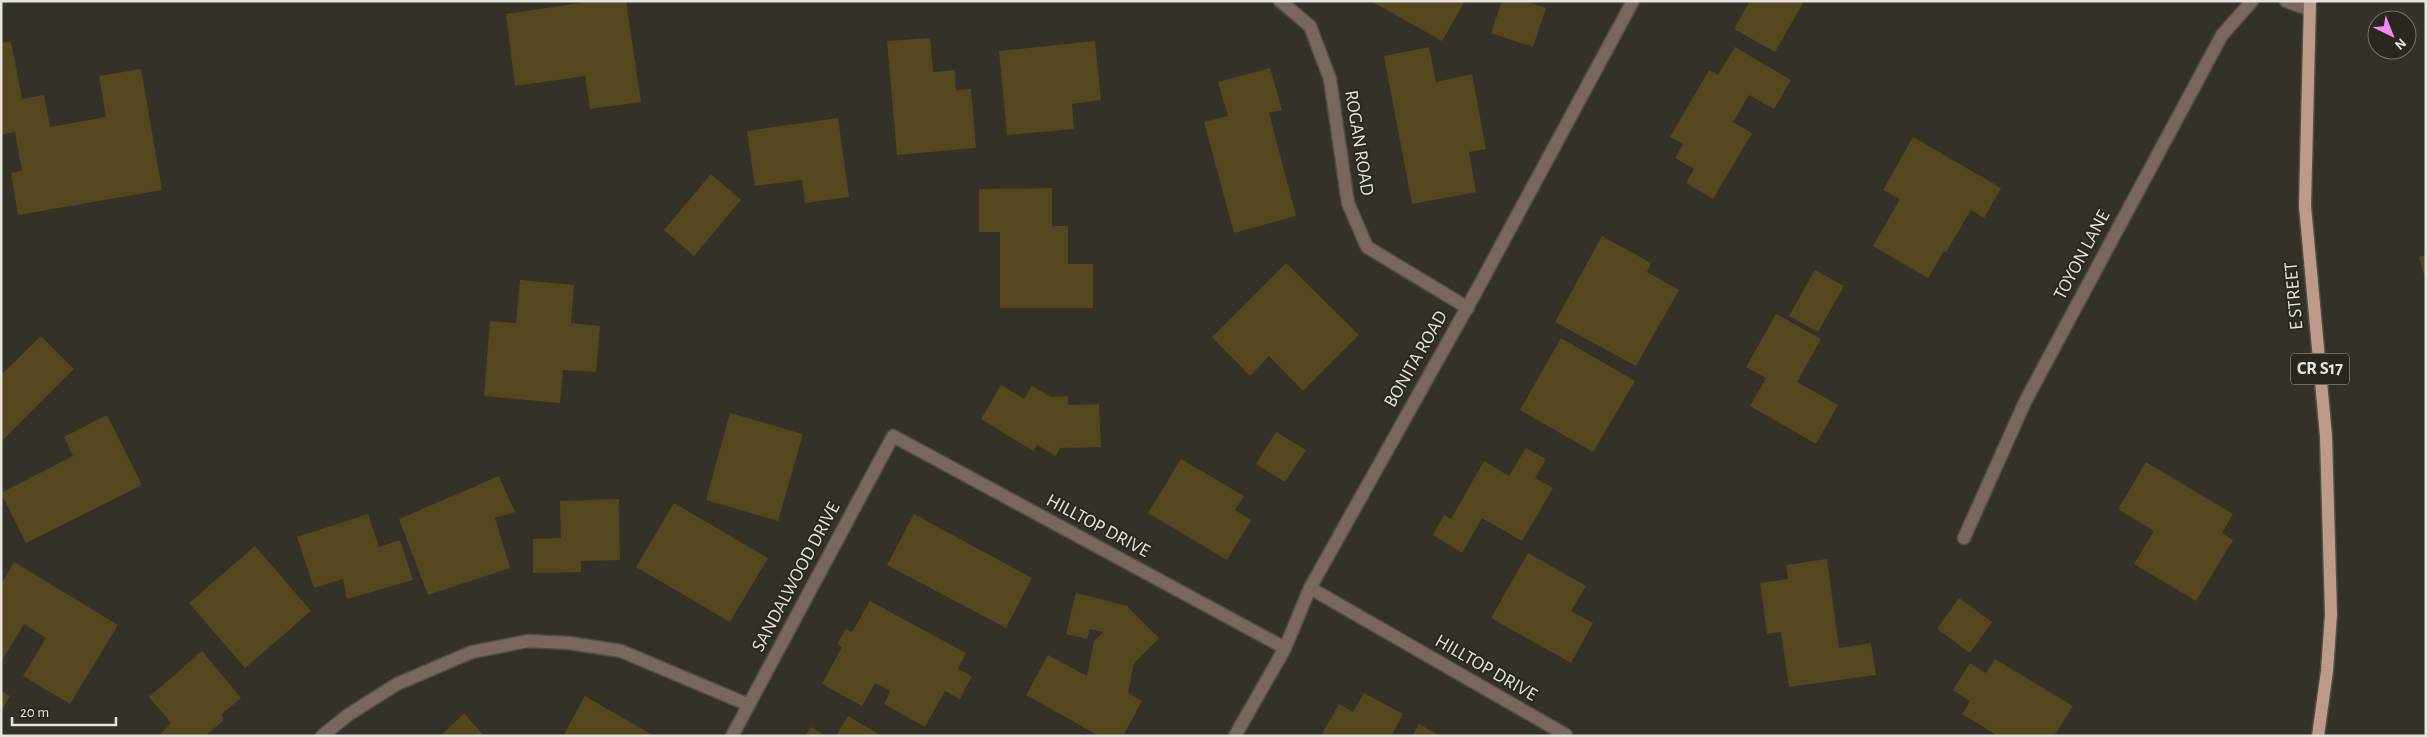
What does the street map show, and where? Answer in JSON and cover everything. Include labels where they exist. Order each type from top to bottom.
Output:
[{"type":"main road","name":"E STREET","points":[[2309,5],[2305,206],[2326,436],[2331,614],[2327,670],[2318,736]]},
{"type":"street","name":"ROGAN ROAD","points":[[1280,1],[1310,26],[1330,79],[1348,203],[1367,247],[1468,308]]},
{"type":"street","name":"BONITA ROAD","points":[[1235,736],[1285,648],[1310,588],[1468,308],[1633,1]]},
{"type":"street","name":"TOYON LANE","points":[[1964,538],[2025,402],[2042,370],[2222,35],[2252,1]]},
{"type":"street","points":[[2286,1],[2309,5]]},
{"type":"street","name":"HILLTOP DRIVE","points":[[893,436],[1285,648]]},
{"type":"street","name":"SANDALWOOD DRIVE","points":[[732,736],[893,436]]},
{"type":"street","name":"HILLTOP DRIVE","points":[[1310,588],[1566,735]]},
{"type":"street","points":[[322,736],[348,715],[397,684],[472,652],[528,641],[569,642],[622,651],[749,705]]},
{"type":"building","points":[[594,1],[626,1],[641,102],[590,109],[585,76],[515,86],[506,14]]},
{"type":"building","points":[[1371,1],[1465,1],[1442,41]]},
{"type":"building","points":[[1502,1],[1526,1],[1546,8],[1533,47],[1491,33]]},
{"type":"building","points":[[1750,1],[1804,1],[1775,52],[1734,29]]},
{"type":"building","points":[[930,38],[933,72],[955,70],[956,90],[971,89],[976,148],[897,155],[887,41]]},
{"type":"building","points":[[11,41],[22,99],[44,95],[50,127],[106,117],[99,76],[141,69],[162,190],[18,215],[11,173],[22,171],[15,132],[1,135],[1,43]]},
{"type":"building","points":[[1095,41],[1101,100],[1072,104],[1074,129],[1007,135],[999,51]]},
{"type":"building","points":[[1429,47],[1436,82],[1472,74],[1486,149],[1469,152],[1476,192],[1412,204],[1384,56]]},
{"type":"building","points":[[1735,47],[1791,80],[1774,109],[1749,95],[1733,122],[1752,133],[1713,199],[1686,183],[1694,169],[1675,158],[1683,144],[1670,137],[1709,70],[1718,75]]},
{"type":"building","points":[[1270,68],[1282,110],[1269,113],[1296,216],[1234,233],[1204,122],[1228,116],[1218,82]]},
{"type":"building","points":[[838,118],[849,197],[805,203],[802,180],[755,186],[747,131]]},
{"type":"building","points":[[1913,137],[2001,188],[1984,218],[1971,210],[1928,278],[1873,246],[1900,199],[1883,190]]},
{"type":"building","points":[[711,174],[741,200],[694,256],[664,230]]},
{"type":"building","points":[[1052,188],[1052,226],[1068,226],[1068,264],[1093,264],[1093,308],[1000,308],[1000,232],[979,232],[979,189]]},
{"type":"building","points":[[1602,236],[1651,263],[1647,272],[1679,290],[1636,366],[1555,322]]},
{"type":"building","points":[[2426,255],[2426,278],[2425,278],[2419,257]]},
{"type":"building","points":[[1286,263],[1359,335],[1303,391],[1269,356],[1250,376],[1212,337]]},
{"type":"building","points":[[1815,270],[1844,286],[1818,332],[1789,316]]},
{"type":"building","points":[[520,280],[574,285],[571,323],[600,326],[596,372],[563,370],[560,403],[484,396],[490,321],[516,323]]},
{"type":"building","points":[[1776,314],[1821,339],[1797,382],[1838,405],[1816,444],[1750,406],[1766,378],[1746,367]]},
{"type":"building","points":[[41,336],[74,369],[1,442],[1,375]]},
{"type":"building","points":[[1561,338],[1635,381],[1593,452],[1520,410]]},
{"type":"building","points":[[1001,385],[1024,399],[1032,386],[1051,397],[1068,396],[1068,405],[1099,404],[1101,447],[1060,448],[1056,456],[1037,445],[1033,451],[981,419]]},
{"type":"building","points":[[730,413],[803,434],[778,521],[706,500]]},
{"type":"building","points":[[107,415],[142,485],[26,543],[1,493],[73,456],[64,437]]},
{"type":"building","points":[[1276,432],[1306,450],[1285,482],[1256,464]]},
{"type":"building","points":[[1526,448],[1546,459],[1535,478],[1553,488],[1522,541],[1482,518],[1462,553],[1433,535],[1444,515],[1451,519],[1484,461],[1509,476]]},
{"type":"building","points":[[1181,459],[1244,496],[1235,510],[1251,520],[1227,560],[1148,513]]},
{"type":"building","points":[[2146,462],[2233,514],[2222,533],[2233,540],[2196,601],[2134,564],[2154,531],[2118,509]]},
{"type":"building","points":[[499,476],[515,512],[495,518],[510,568],[428,595],[399,519]]},
{"type":"building","points":[[619,499],[620,560],[581,561],[581,572],[533,573],[533,539],[561,538],[560,501]]},
{"type":"building","points":[[674,503],[768,558],[730,622],[636,567]]},
{"type":"building","points":[[368,514],[379,547],[400,540],[413,580],[347,599],[343,579],[314,588],[297,537]]},
{"type":"building","points":[[914,514],[1032,578],[1006,628],[887,565]]},
{"type":"building","points":[[255,546],[311,611],[245,668],[189,603]]},
{"type":"building","points":[[1528,553],[1586,586],[1571,611],[1593,623],[1571,663],[1491,618]]},
{"type":"building","points":[[1827,559],[1839,648],[1871,643],[1876,675],[1789,687],[1781,632],[1767,634],[1760,583],[1788,579],[1786,565]]},
{"type":"building","points":[[14,562],[118,625],[70,704],[23,676],[46,638],[24,624],[1,662],[1,584]]},
{"type":"building","points":[[1076,593],[1127,606],[1159,638],[1134,663],[1128,693],[1142,701],[1123,736],[1099,736],[1026,695],[1048,655],[1087,676],[1094,641],[1103,632],[1090,629],[1087,639],[1066,634]]},
{"type":"building","points":[[1959,598],[1992,622],[1970,653],[1937,629]]},
{"type":"building","points":[[870,601],[966,653],[958,669],[972,676],[960,699],[945,691],[925,727],[884,704],[890,691],[875,683],[862,706],[822,684],[842,647],[837,644],[846,629],[852,632]]},
{"type":"building","points":[[202,651],[241,698],[222,714],[223,721],[205,736],[159,736],[171,723],[149,697]]},
{"type":"building","points":[[1995,659],[2073,706],[2054,736],[1998,736],[1962,714],[1970,701],[1953,690],[1970,663],[1986,673]]},
{"type":"building","points":[[1,691],[10,696],[1,712]]},
{"type":"building","points":[[1364,693],[1403,714],[1391,736],[1321,736],[1339,704],[1353,712]]},
{"type":"building","points":[[585,696],[654,736],[563,736]]},
{"type":"building","points":[[464,713],[484,736],[440,736],[453,724]]},
{"type":"building","points":[[848,716],[882,736],[836,736]]},
{"type":"building","points":[[1419,724],[1440,736],[1412,736]]},
{"type":"building","points":[[811,727],[826,736],[805,736]]}]
